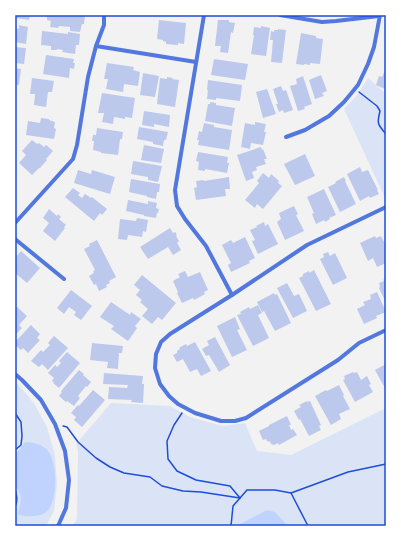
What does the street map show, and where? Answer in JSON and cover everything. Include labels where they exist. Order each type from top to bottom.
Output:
[{"type":"street","points":[[15,223],[73,159],[77,145],[88,77],[96,46],[104,25],[104,15]]},
{"type":"street","points":[[204,15],[175,190],[177,206],[206,246],[232,295]]},
{"type":"street","points":[[280,15],[322,22],[336,22],[379,15],[374,47],[368,64],[355,89],[329,116],[305,130],[286,137]]},
{"type":"street","points":[[96,46],[196,62]]},
{"type":"street","points":[[386,207],[307,245],[170,334],[161,342],[156,354],[156,368],[160,384],[169,396],[185,409],[221,421],[235,421],[246,418],[338,360],[359,343],[386,330]]},
{"type":"street","points":[[15,239],[64,279]]},
{"type":"street","points":[[15,374],[40,400],[55,424],[65,451],[69,480],[66,508],[58,526]]},
{"type":"path","points":[[355,89],[377,106],[380,111],[377,119],[378,123],[386,134]]},
{"type":"path","points":[[185,409],[174,425],[167,440],[168,459],[178,471],[196,480],[230,486],[240,498]]},
{"type":"path","points":[[15,413],[21,422],[22,436],[21,445],[15,450]]},
{"type":"path","points":[[55,424],[66,427],[78,442],[96,458],[110,467],[124,473],[150,477],[162,486],[182,491],[201,492],[240,498]]},
{"type":"path","points":[[231,526],[233,506],[247,490],[275,490],[291,493],[348,472],[386,464]]},
{"type":"path","points":[[15,489],[18,500],[15,507]]},
{"type":"path","points":[[291,493],[308,526]]},
{"type":"shaded area","points":[[368,78],[386,94],[386,200],[344,109],[357,95]]},
{"type":"shaded area","points":[[15,383],[19,385],[35,405],[47,427],[55,455],[57,484],[54,511],[46,526],[15,526]]},
{"type":"shaded area","points":[[111,403],[170,406],[190,417],[223,426],[245,423],[257,451],[291,455],[386,408],[386,526],[72,526],[77,517],[78,451],[76,444]]},
{"type":"water","points":[[24,443],[35,443],[45,448],[49,453],[54,468],[55,477],[54,496],[49,509],[43,514],[30,516],[18,514],[21,497],[15,486],[15,453],[19,451]]},
{"type":"water","points":[[267,510],[275,512],[288,526],[239,526],[240,524]]},
{"type":"building","points":[[15,15],[30,15],[29,20],[15,18]]},
{"type":"building","points":[[47,15],[85,15],[84,24],[82,24],[80,32],[70,31],[70,27],[50,27],[51,21],[47,20]]},
{"type":"building","points":[[159,20],[186,23],[184,44],[166,44],[163,40],[157,39]]},
{"type":"building","points":[[218,20],[229,20],[229,22],[235,23],[233,33],[231,32],[228,53],[220,52],[221,46],[215,46]]},
{"type":"building","points":[[19,25],[28,27],[26,44],[15,42],[15,28],[19,29]]},
{"type":"building","points":[[261,26],[270,28],[266,56],[251,54],[254,27],[261,28]]},
{"type":"building","points":[[274,30],[286,30],[282,63],[271,62],[273,40],[270,40],[271,31],[274,32]]},
{"type":"building","points":[[42,31],[80,34],[79,45],[76,45],[75,54],[62,52],[63,50],[57,49],[51,50],[51,46],[41,45]]},
{"type":"building","points":[[301,33],[323,39],[320,64],[296,64]]},
{"type":"building","points":[[15,47],[26,48],[24,64],[15,63]]},
{"type":"building","points":[[46,55],[74,59],[74,69],[70,68],[69,78],[43,74]]},
{"type":"building","points":[[214,59],[248,64],[245,80],[211,75]]},
{"type":"building","points":[[107,63],[134,67],[133,70],[140,72],[138,86],[124,84],[123,92],[106,89],[108,79],[104,79]]},
{"type":"building","points":[[15,68],[21,69],[19,85],[15,85]]},
{"type":"building","points":[[386,68],[386,92],[385,89],[376,85],[379,76],[382,77]]},
{"type":"building","points":[[143,73],[159,76],[155,97],[140,95]]},
{"type":"building","points":[[321,75],[327,91],[322,93],[324,96],[315,99],[309,80]]},
{"type":"building","points":[[303,76],[312,104],[304,107],[305,109],[298,111],[290,86],[297,84],[296,79]]},
{"type":"building","points":[[167,77],[179,80],[175,107],[157,104],[160,78],[167,79]]},
{"type":"building","points":[[32,78],[54,81],[52,92],[48,92],[46,107],[34,105],[35,94],[30,94]]},
{"type":"building","points":[[208,80],[242,85],[240,101],[216,98],[216,100],[207,99]]},
{"type":"building","points":[[281,86],[283,91],[286,90],[293,110],[284,113],[283,110],[279,112],[273,89]]},
{"type":"building","points":[[267,89],[276,114],[263,118],[256,92]]},
{"type":"building","points":[[102,93],[135,98],[132,118],[125,117],[125,119],[114,117],[113,124],[102,122],[104,113],[98,113]]},
{"type":"building","points":[[210,102],[216,103],[216,105],[235,108],[232,126],[205,121],[208,104],[210,104]]},
{"type":"building","points":[[144,111],[170,115],[169,127],[154,124],[154,127],[142,125]]},
{"type":"building","points":[[41,118],[49,119],[55,122],[54,128],[56,129],[54,139],[26,135],[28,121],[40,123]]},
{"type":"building","points":[[255,122],[266,124],[263,145],[251,143],[250,149],[241,147],[245,123],[255,125]]},
{"type":"building","points":[[204,123],[214,125],[214,127],[232,130],[229,150],[198,145],[199,140],[197,140],[199,131],[202,132]]},
{"type":"building","points":[[139,127],[168,132],[163,146],[153,144],[153,142],[137,139]]},
{"type":"building","points":[[97,128],[123,132],[122,139],[120,139],[118,155],[101,153],[93,150],[93,135],[96,135]]},
{"type":"building","points":[[32,140],[44,147],[46,145],[53,151],[40,168],[32,175],[19,163],[26,155],[22,151]]},
{"type":"building","points":[[144,145],[164,149],[161,163],[141,160]]},
{"type":"building","points":[[261,147],[267,159],[264,159],[266,164],[256,167],[257,170],[252,172],[254,178],[246,181],[237,155]]},
{"type":"building","points":[[198,152],[228,157],[227,163],[229,163],[227,173],[205,169],[205,171],[198,170],[199,162],[196,161]]},
{"type":"building","points":[[305,154],[315,176],[295,185],[284,164]]},
{"type":"building","points":[[133,161],[162,166],[158,182],[148,180],[148,177],[131,174]]},
{"type":"building","points":[[360,167],[362,172],[368,170],[379,194],[370,198],[369,196],[360,201],[347,174]]},
{"type":"building","points":[[78,170],[91,174],[92,170],[115,177],[110,194],[74,183]]},
{"type":"building","points":[[263,173],[269,178],[271,174],[282,186],[263,209],[257,204],[255,208],[245,200],[259,183],[257,181]]},
{"type":"building","points":[[229,177],[230,189],[225,189],[226,196],[196,200],[194,188],[197,187],[196,181]]},
{"type":"building","points":[[344,177],[356,204],[340,212],[328,187]]},
{"type":"building","points":[[131,179],[160,184],[156,199],[129,192]]},
{"type":"building","points":[[73,188],[80,193],[78,195],[82,198],[85,194],[91,198],[92,197],[107,209],[102,215],[100,213],[94,221],[65,197]]},
{"type":"building","points":[[324,189],[336,215],[329,218],[330,219],[325,222],[324,220],[316,224],[312,214],[314,213],[307,197]]},
{"type":"building","points":[[128,200],[148,204],[148,201],[157,203],[156,208],[159,209],[156,218],[126,211]]},
{"type":"building","points":[[294,206],[298,214],[296,215],[304,231],[285,240],[277,222],[281,219],[279,213]]},
{"type":"building","points":[[49,209],[57,216],[58,214],[61,217],[59,219],[66,225],[55,241],[43,231],[49,223],[43,218]]},
{"type":"building","points":[[137,218],[148,220],[146,232],[143,231],[142,237],[128,235],[127,240],[118,239],[120,219],[136,221]]},
{"type":"building","points":[[264,222],[265,226],[268,224],[278,244],[258,254],[252,241],[255,240],[250,230]]},
{"type":"building","points":[[170,228],[173,233],[175,232],[177,235],[176,236],[179,241],[177,243],[181,250],[173,255],[168,247],[148,259],[140,247]]},
{"type":"building","points":[[375,236],[376,238],[381,236],[386,246],[386,263],[377,267],[373,258],[368,261],[360,243]]},
{"type":"building","points":[[245,237],[255,258],[249,261],[250,263],[231,272],[228,265],[231,263],[222,245],[231,240],[233,243]]},
{"type":"building","points":[[97,240],[116,277],[109,281],[110,283],[106,285],[107,287],[99,291],[96,284],[94,285],[89,276],[94,273],[93,271],[95,270],[84,249],[90,246],[89,244]]},
{"type":"building","points":[[21,251],[40,268],[27,283],[15,273],[15,258]]},
{"type":"building","points":[[328,252],[330,256],[335,253],[347,278],[333,285],[320,259],[324,257],[323,254]]},
{"type":"building","points":[[314,270],[331,304],[316,311],[299,278],[303,276],[303,274]]},
{"type":"building","points":[[185,271],[188,277],[200,272],[208,290],[204,292],[205,294],[194,300],[193,298],[182,303],[173,281],[180,277],[178,274]]},
{"type":"building","points":[[142,275],[176,303],[162,320],[158,317],[152,324],[142,316],[148,309],[140,302],[142,300],[136,295],[140,290],[134,285]]},
{"type":"building","points":[[386,278],[386,303],[379,288],[379,283],[384,281],[383,280]]},
{"type":"building","points":[[287,283],[294,296],[299,294],[307,311],[293,318],[277,288]]},
{"type":"building","points":[[71,290],[92,306],[81,320],[74,315],[76,312],[69,307],[64,314],[57,308]]},
{"type":"building","points":[[377,292],[386,312],[376,316],[377,318],[364,324],[357,309],[365,305],[363,302],[371,299],[370,295]]},
{"type":"building","points":[[274,293],[275,295],[277,294],[291,323],[275,331],[264,311],[262,312],[257,302]]},
{"type":"building","points":[[111,302],[130,315],[131,312],[141,319],[135,326],[137,328],[128,341],[111,329],[114,326],[100,317]]},
{"type":"building","points":[[258,305],[262,313],[258,315],[269,338],[253,346],[237,315],[241,314],[240,312],[249,307],[250,309]]},
{"type":"building","points":[[16,306],[27,316],[19,325],[22,328],[15,335],[15,307]]},
{"type":"building","points":[[235,317],[240,329],[237,330],[247,350],[232,357],[217,326]]},
{"type":"building","points":[[31,325],[40,334],[37,338],[40,340],[28,353],[23,348],[21,350],[15,345],[15,342]]},
{"type":"building","points":[[54,336],[68,348],[48,370],[42,364],[39,367],[31,361],[41,350],[43,352],[50,345],[48,343]]},
{"type":"building","points":[[215,337],[230,365],[219,372],[209,355],[206,356],[202,349],[209,345],[207,341]]},
{"type":"building","points":[[195,342],[211,371],[201,376],[197,369],[190,372],[183,359],[177,362],[173,355],[177,353],[180,349],[179,348],[186,344],[187,346]]},
{"type":"building","points":[[92,343],[123,346],[122,353],[119,353],[118,369],[107,368],[108,362],[90,360]]},
{"type":"building","points":[[67,352],[80,363],[59,388],[52,381],[54,378],[48,373],[55,365],[57,367],[61,363],[59,361]]},
{"type":"building","points":[[386,364],[386,390],[375,370]]},
{"type":"building","points":[[79,370],[91,382],[78,396],[80,398],[74,406],[59,396],[62,392],[61,391]]},
{"type":"building","points":[[357,372],[361,380],[367,376],[371,384],[369,385],[373,392],[355,402],[343,380],[345,379],[344,376]]},
{"type":"building","points":[[104,373],[143,376],[143,403],[131,402],[132,400],[108,399],[109,387],[127,388],[128,385],[103,384]]},
{"type":"building","points":[[339,385],[350,409],[339,414],[341,419],[331,425],[315,396]]},
{"type":"building","points":[[93,390],[105,400],[82,427],[74,420],[76,417],[71,413]]},
{"type":"building","points":[[310,401],[321,425],[319,426],[321,430],[309,436],[294,411],[301,407],[299,405]]},
{"type":"building","points":[[287,416],[291,425],[289,425],[291,430],[293,429],[297,435],[279,445],[278,443],[274,445],[271,444],[270,441],[268,442],[266,439],[263,440],[259,431]]}]
